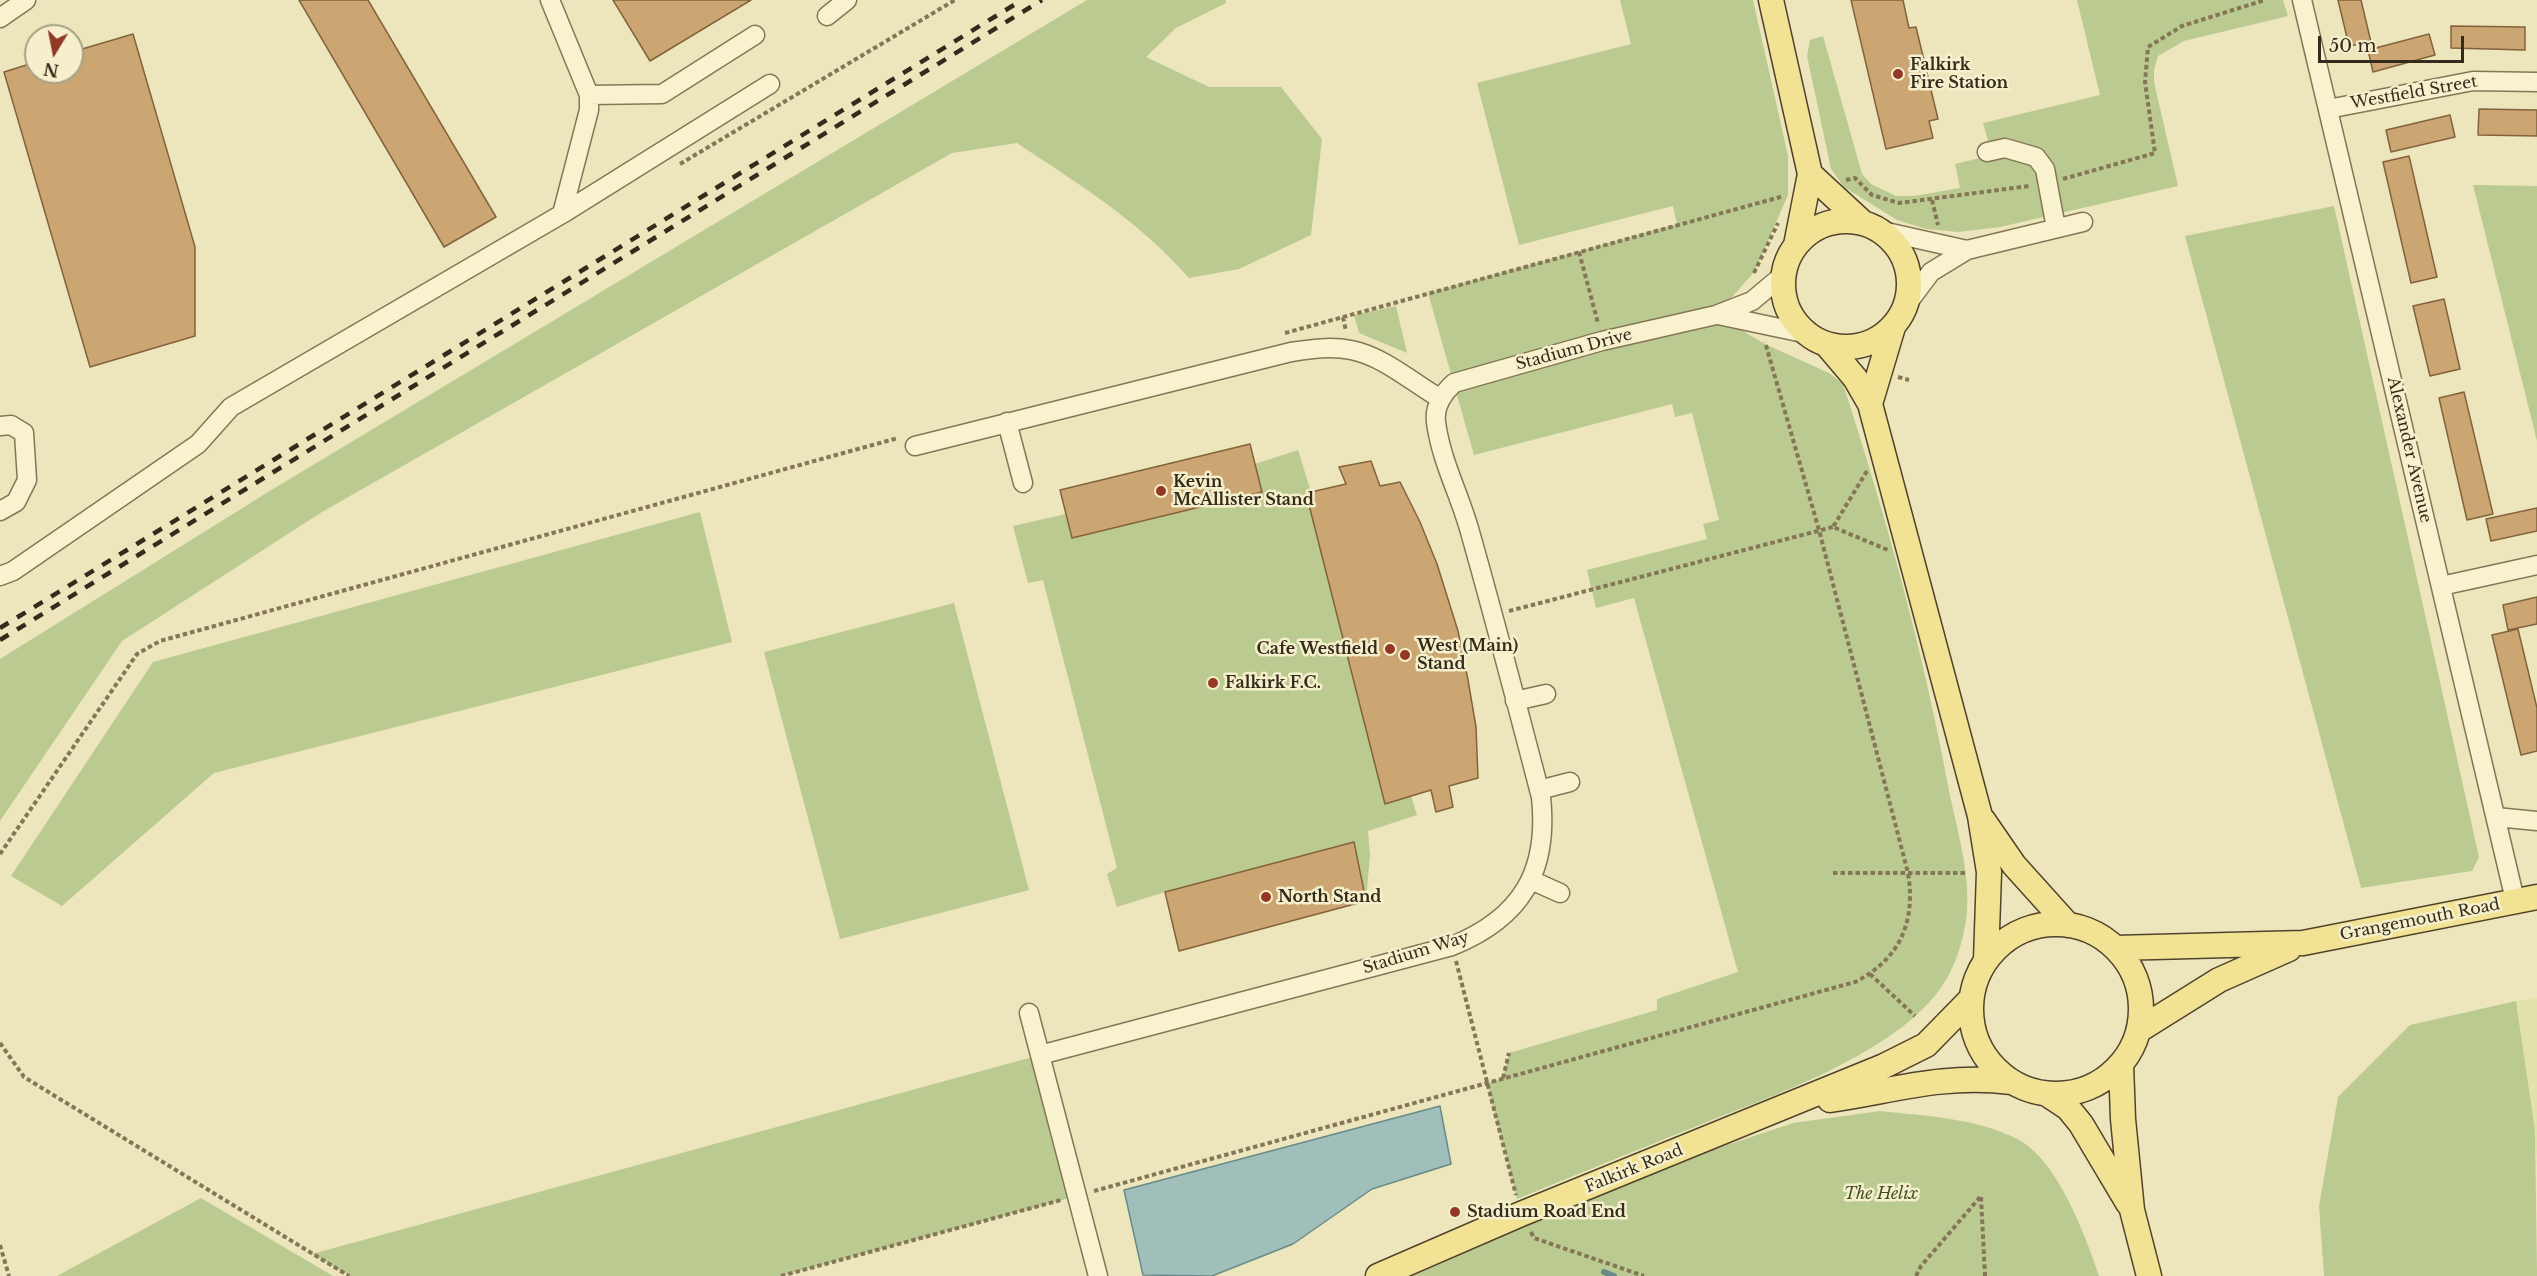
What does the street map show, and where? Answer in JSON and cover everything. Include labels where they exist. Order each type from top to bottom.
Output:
[{"type":"main road","points":[[1771,0],[1810,174],[1796,245]]},
{"type":"main road","points":[[1810,174],[1897,245],[1906,263],[1910,284],[1907,304],[1893,327],[1870,404]]},
{"type":"main road","points":[[1872,226],[1843,220],[1825,224],[1809,232],[1796,245],[1788,259],[1783,275],[1783,292],[1787,308],[1796,322],[1817,339],[1855,378],[1870,404],[1980,816],[1989,872],[1986,960]]},
{"type":"main road","points":[[1817,339],[1845,347],[1863,345],[1879,338],[1893,327]]},
{"type":"main road","points":[[1980,816],[2014,865],[2068,925]]},
{"type":"main road","name":"Grangemouth Road","points":[[2116,948],[2302,943],[2526,898]]},
{"type":"main road","points":[[2047,1094],[2074,1093],[2100,1082],[2121,1064],[2132,1048],[2139,1030],[2141,1001],[2133,972],[2116,948],[2094,933],[2068,925],[2044,925],[2022,931],[2002,943],[1986,960],[1976,979],[1971,999],[1971,1024],[1979,1047],[1993,1067],[2012,1083],[2047,1094],[2068,1108],[2081,1124],[2132,1210]]},
{"type":"main road","name":"Grangemouth Road","points":[[2139,1030],[2219,980],[2302,943]]},
{"type":"main road","name":"Falkirk Road","points":[[1378,1276],[1521,1214],[1792,1106],[1926,1045],[1971,999]]},
{"type":"main road","points":[[2121,1064],[2123,1119],[2132,1210],[2149,1276]]},
{"type":"main road","name":"Falkirk Road","points":[[1792,1106],[1936,1080],[1979,1078],[2012,1083]]},
{"type":"street","points":[[0,18],[26,0]]},
{"type":"street","points":[[550,0],[589,95],[589,110],[562,214]]},
{"type":"street","points":[[827,16],[847,0]]},
{"type":"street","name":"Alexander Avenue","points":[[2302,0],[2496,817],[2526,898]]},
{"type":"street","points":[[589,95],[662,94],[755,35]]},
{"type":"street","name":"Westfield Street","points":[[2328,109],[2473,81],[2537,82]]},
{"type":"street","points":[[0,576],[13,571],[198,444],[231,407],[562,214],[770,84]]},
{"type":"street","points":[[1987,152],[2005,148],[2036,157],[2045,169],[2056,228]]},
{"type":"street","points":[[1907,304],[1931,272],[1967,250],[2083,222]]},
{"type":"street","points":[[1872,226],[1967,250]]},
{"type":"street","name":"Stadium Drive","points":[[1441,399],[1454,382],[1602,341],[1716,315],[1752,301],[1783,275]]},
{"type":"street","name":"Stadium Drive","points":[[1716,315],[1759,323],[1817,339]]},
{"type":"street","points":[[911,441],[1007,423],[1320,348],[1351,350],[1371,357],[1441,399]]},
{"type":"street","name":"Stadium Way","points":[[1040,1054],[1452,946],[1489,928],[1508,914],[1523,895],[1538,860],[1543,816],[1539,790],[1469,528],[1451,481],[1435,421],[1436,407],[1441,399]]},
{"type":"street","points":[[1007,423],[1023,483]]},
{"type":"street","points":[[0,426],[11,425],[24,433],[27,480],[16,502],[0,511]]},
{"type":"street","points":[[2441,586],[2537,565]]},
{"type":"street","points":[[1515,701],[1546,694]]},
{"type":"street","points":[[1539,790],[1570,782]]},
{"type":"street","points":[[2496,817],[2537,821]]},
{"type":"street","points":[[1530,880],[1560,893]]},
{"type":"street","points":[[1029,1013],[1098,1276]]},
{"type":"path","points":[[1932,200],[2048,183],[2155,153],[2145,82],[2148,47],[2182,26],[2265,0]]},
{"type":"path","points":[[1275,335],[1788,195],[1786,201]]},
{"type":"path","points":[[1752,301],[1747,282],[1755,271],[1780,218]]},
{"type":"path","points":[[1579,252],[1602,341]]},
{"type":"path","points":[[781,1276],[1855,982],[1870,974],[1887,959],[1900,943],[1909,919],[1912,898],[1908,873],[1819,530],[1759,323]]},
{"type":"path","points":[[0,854],[137,654],[160,641],[911,441]]},
{"type":"path","points":[[1833,527],[1870,466]]},
{"type":"path","points":[[1493,615],[1833,527],[1894,553]]},
{"type":"path","points":[[1833,873],[1965,873]]},
{"type":"path","points":[[1452,946],[1521,1214],[1534,1238],[1644,1276]]},
{"type":"path","points":[[1870,974],[1915,1016]]},
{"type":"path","points":[[0,1043],[24,1077],[349,1276]]},
{"type":"path","points":[[1503,1078],[1509,1053]]},
{"type":"path","points":[[1916,1276],[1921,1266],[1981,1196],[1985,1276]]},
{"type":"path","points":[[0,1245],[9,1276]]},
{"type":"green space","points":[[1087,0],[1226,0],[1226,3],[1176,28],[1146,57],[1209,87],[1281,87],[1322,139],[1311,235],[1239,269],[1189,278],[1149,238],[1108,204],[1017,143],[952,153],[322,512],[122,641],[0,821],[0,659],[273,489]]},
{"type":"green space","points":[[1620,0],[1753,0],[1788,156],[1788,195],[1755,271],[1716,315],[1765,344],[1829,373],[1843,384],[1889,535],[1928,688],[1962,851],[1967,881],[1967,911],[1957,957],[1947,979],[1933,998],[1912,1019],[1886,1039],[1825,1073],[1793,1087],[1517,1199],[1487,1083],[1503,1078],[1509,1053],[1657,1010],[1657,999],[1738,972],[1634,598],[1596,608],[1587,570],[1707,539],[1703,524],[1719,520],[1692,413],[1675,417],[1672,404],[1474,455],[1428,293],[1677,224],[1673,206],[1519,245],[1477,83],[1631,44]]},
{"type":"green space","points":[[2077,0],[2283,0],[2288,16],[2184,41],[2158,56],[2154,70],[2154,82],[2178,186],[2000,227],[1958,232],[1926,229],[1897,220],[1844,187],[1831,169],[1807,56],[1810,40],[1823,36],[1862,174],[1871,184],[1896,196],[1914,196],[1960,188],[1955,164],[1992,155],[1983,123],[2100,95]]},
{"type":"green space","points":[[2473,185],[2537,186],[2537,441]]},
{"type":"green space","points":[[2334,206],[2479,857],[2472,871],[2361,888],[2185,236]]},
{"type":"green space","points":[[1396,306],[1407,353],[1359,333],[1354,315]]},
{"type":"green space","points":[[1250,444],[1255,464],[1298,450],[1311,492],[1346,484],[1339,467],[1371,461],[1380,486],[1400,482],[1432,553],[1456,626],[1471,701],[1478,778],[1449,786],[1453,807],[1436,812],[1431,790],[1411,796],[1417,815],[1368,831],[1370,855],[1366,901],[1179,951],[1165,892],[1117,907],[1107,874],[1117,868],[1043,580],[1028,583],[1013,526],[1066,514],[1060,490]]},
{"type":"green space","points":[[700,512],[732,642],[214,773],[62,906],[11,876],[153,662]]},
{"type":"green space","points":[[954,603],[1029,890],[840,939],[764,652]]},
{"type":"green space","points":[[2537,998],[2537,1166],[2535,1131],[2516,1001]]},
{"type":"green space","points":[[2516,1001],[2535,1131],[2537,1276],[2324,1276],[2319,1206],[2338,1097],[2410,1025]]},
{"type":"green space","points":[[1040,1055],[1077,1196],[781,1276],[349,1276],[312,1254]]},
{"type":"green space","name":"The Helix","points":[[1880,1111],[1969,1122],[2019,1140],[2033,1150],[2058,1181],[2068,1200],[2099,1276],[1405,1276],[1521,1214],[1793,1123]]},
{"type":"green space","points":[[201,1198],[333,1276],[57,1276]]},
{"type":"water","points":[[1440,1106],[1451,1164],[1372,1189],[1293,1244],[1212,1276],[1143,1275],[1124,1190]]},
{"type":"building","points":[[299,0],[368,0],[496,217],[444,247]]},
{"type":"building","points":[[613,0],[751,0],[650,61]]},
{"type":"building","name":"Falkirk Fire Station","points":[[1851,0],[1903,0],[1909,28],[1916,27],[1938,119],[1929,121],[1933,138],[1886,149]]},
{"type":"building","points":[[2338,0],[2361,0],[2371,42],[2349,46]]},
{"type":"building","points":[[2451,26],[2525,27],[2525,50],[2451,48]]},
{"type":"building","points":[[133,34],[195,247],[195,336],[90,367],[4,72],[24,66],[24,84],[84,84],[84,48]]},
{"type":"building","points":[[2429,34],[2435,55],[2373,72],[2368,50]]},
{"type":"building","points":[[2479,109],[2537,110],[2537,136],[2478,135]]},
{"type":"building","points":[[2450,115],[2455,137],[2391,152],[2386,130]]},
{"type":"building","points":[[2409,156],[2437,277],[2411,283],[2383,162]]},
{"type":"building","points":[[2444,299],[2460,369],[2430,376],[2413,306]]},
{"type":"building","points":[[2464,392],[2493,514],[2467,520],[2439,398]]},
{"type":"building","name":"Kevin McAllister Stand","points":[[1250,444],[1262,492],[1072,538],[1060,490]]},
{"type":"building","name":"West (Main) Stand","points":[[1371,461],[1380,486],[1400,482],[1420,522],[1437,564],[1458,631],[1468,680],[1476,727],[1478,778],[1449,786],[1453,807],[1436,812],[1431,790],[1385,804],[1307,497],[1311,492],[1346,484],[1339,467]]},
{"type":"building","points":[[2537,508],[2537,531],[2491,541],[2486,519]]},
{"type":"building","points":[[2537,597],[2537,624],[2508,630],[2503,605]]},
{"type":"building","points":[[2518,629],[2537,708],[2537,751],[2521,755],[2492,635]]},
{"type":"building","name":"North Stand","points":[[1354,842],[1366,901],[1179,951],[1165,892]]},
{"type":"waterway","points":[[1604,1272],[1614,1276]]},
{"type":"railway","points":[[0,628],[1022,0]]},
{"type":"railway","points":[[0,640],[1042,0]]},
{"type":"place","name":"Falkirk Fire Station","points":[[1898,74]]},
{"type":"place","name":"Kevin McAllister Stand","points":[[1161,491]]},
{"type":"place","name":"Cafe Westfield","points":[[1390,649]]},
{"type":"place","name":"West (Main) Stand","points":[[1405,655]]},
{"type":"place","name":"Falkirk F.C.","points":[[1213,683]]},
{"type":"place","name":"North Stand","points":[[1266,897]]},
{"type":"place","name":"Stadium Road End","points":[[1455,1212]]}]
